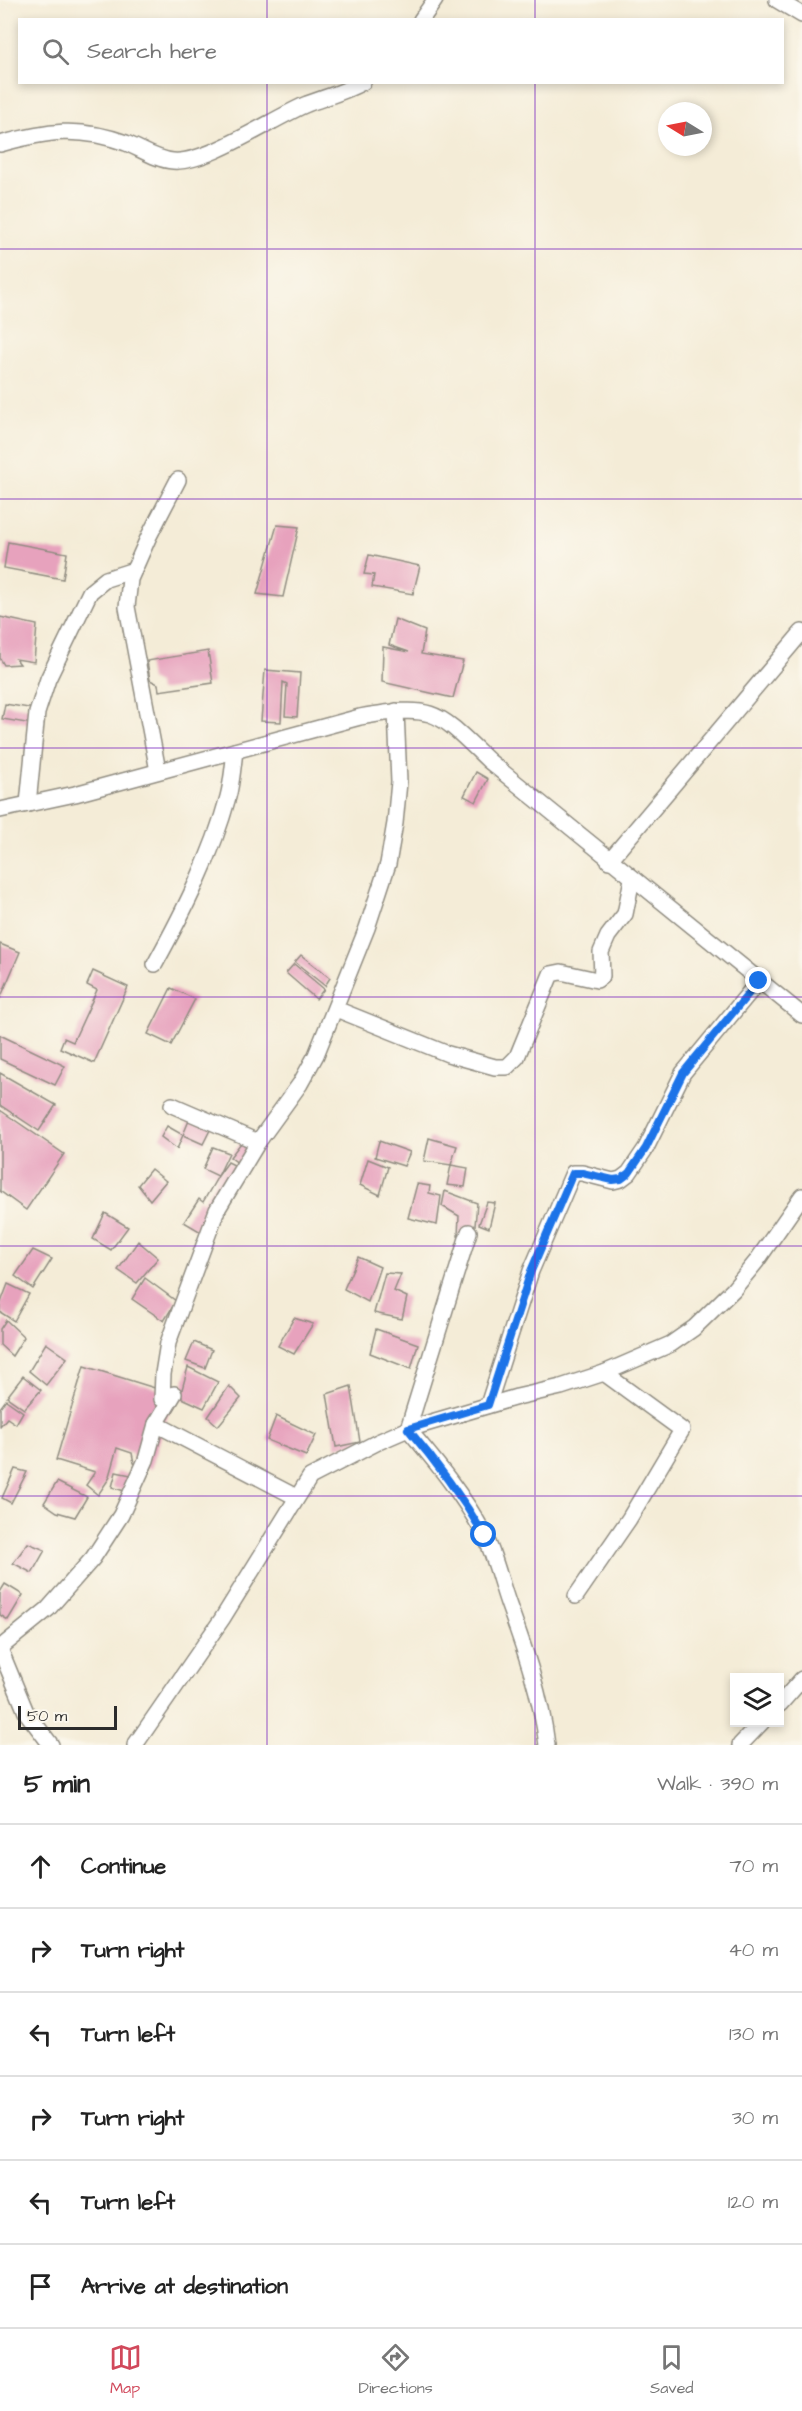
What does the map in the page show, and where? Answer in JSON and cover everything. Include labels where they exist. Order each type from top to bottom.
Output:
[{"type":"street","points":[[422,18],[435,0]]},
{"type":"street","points":[[777,0],[802,15]]},
{"type":"street","points":[[0,144],[50,132],[80,131],[102,135],[171,162],[183,161],[207,153],[308,104],[348,91],[360,84]]},
{"type":"street","points":[[158,771],[128,607],[130,579],[178,480]]},
{"type":"street","points":[[28,804],[37,713],[53,668],[90,592],[106,579],[134,570]]},
{"type":"street","points":[[609,861],[802,632]]},
{"type":"street","points":[[0,810],[75,794],[360,717],[396,711],[422,710],[438,716],[454,727],[489,761],[609,861],[802,1015]]},
{"type":"street","points":[[51,1745],[26,1712],[0,1648],[48,1610],[93,1558],[121,1515],[146,1460],[156,1424],[174,1394],[162,1399],[168,1343],[217,1210],[258,1142],[300,1084],[316,1055],[367,928],[388,864],[399,782],[396,711]]},
{"type":"street","points":[[155,964],[177,924],[204,864],[228,796],[236,751]]},
{"type":"street","points":[[336,1009],[448,1054],[495,1067],[507,1067],[517,1057],[551,974],[561,972],[597,980],[602,976],[601,952],[608,936],[625,914],[632,879]]},
{"type":"street","points":[[488,1405],[531,1271],[573,1173],[613,1180],[621,1179],[629,1173],[646,1148],[683,1073],[759,981]]},
{"type":"street","points":[[172,1105],[258,1142]]},
{"type":"street","points":[[135,1745],[222,1619],[271,1543],[296,1497],[310,1478],[408,1429],[488,1405],[561,1387],[604,1373],[671,1344],[694,1328],[733,1290],[756,1262],[802,1196]]},
{"type":"street","points":[[408,1429],[469,1232]]},
{"type":"street","points":[[576,1596],[628,1520],[682,1430],[604,1373]]},
{"type":"street","points":[[156,1424],[296,1497]]},
{"type":"street","points":[[408,1429],[436,1462],[464,1501],[484,1535],[535,1679],[547,1745]]},
{"type":"street","points":[[784,1699],[802,1679]]},
{"type":"street","points":[[740,1745],[757,1727]]},
{"type":"building","points":[[277,525],[299,527],[283,597],[257,594]]},
{"type":"building","points":[[8,542],[67,553],[63,579],[4,568]]},
{"type":"building","points":[[369,555],[420,566],[413,594],[372,587],[374,575],[364,574]]},
{"type":"building","points":[[0,617],[37,625],[34,662],[16,659],[20,664],[4,665],[0,658]]},
{"type":"building","points":[[395,619],[425,631],[421,654],[463,661],[453,698],[382,682],[383,647],[409,652],[389,645]]},
{"type":"building","points":[[208,651],[213,683],[159,691],[158,684],[150,680],[147,661]]},
{"type":"building","points":[[265,670],[300,673],[297,717],[285,716],[287,684],[283,682],[281,722],[261,721]]},
{"type":"building","points":[[5,704],[35,709],[32,724],[2,719]]},
{"type":"building","points":[[476,772],[488,779],[476,802],[464,796]]},
{"type":"building","points":[[0,944],[20,952],[0,999]]},
{"type":"building","points":[[301,955],[330,978],[325,986],[295,962]]},
{"type":"building","points":[[294,964],[324,989],[316,999],[286,973]]},
{"type":"building","points":[[93,971],[128,987],[94,1063],[60,1048],[64,1038],[73,1042],[97,990],[87,985]]},
{"type":"building","points":[[171,988],[195,999],[171,1045],[148,1034]]},
{"type":"building","points":[[0,1035],[65,1066],[55,1085],[0,1059]]},
{"type":"building","points":[[0,1073],[56,1105],[39,1131],[0,1105]]},
{"type":"building","points":[[0,1110],[64,1154],[26,1210],[0,1191]]},
{"type":"building","points":[[190,1118],[212,1126],[203,1144],[183,1135]]},
{"type":"building","points":[[167,1126],[183,1135],[177,1149],[161,1137]]},
{"type":"building","points":[[429,1138],[457,1146],[451,1165],[424,1161]]},
{"type":"building","points":[[379,1141],[410,1152],[404,1166],[375,1157]]},
{"type":"building","points":[[241,1143],[253,1151],[243,1167],[230,1157]]},
{"type":"building","points":[[213,1147],[229,1153],[218,1176],[203,1169]]},
{"type":"building","points":[[368,1159],[388,1167],[380,1195],[360,1185]]},
{"type":"building","points":[[228,1162],[240,1168],[201,1232],[184,1222],[199,1199],[203,1202]]},
{"type":"building","points":[[451,1165],[468,1168],[465,1187],[447,1185]]},
{"type":"building","points":[[151,1169],[166,1181],[150,1200],[138,1185]]},
{"type":"building","points":[[417,1184],[430,1186],[429,1193],[441,1196],[437,1225],[408,1218]]},
{"type":"building","points":[[445,1191],[477,1203],[474,1237],[458,1236],[459,1216],[442,1206]]},
{"type":"building","points":[[487,1202],[495,1203],[489,1228],[479,1224]]},
{"type":"building","points":[[105,1213],[128,1227],[111,1250],[93,1239]]},
{"type":"building","points":[[138,1241],[158,1258],[137,1283],[118,1270]]},
{"type":"building","points":[[33,1250],[52,1259],[33,1289],[15,1276]]},
{"type":"building","points":[[358,1257],[380,1267],[368,1302],[344,1289]]},
{"type":"building","points":[[385,1273],[401,1274],[394,1291],[407,1297],[402,1319],[374,1313]]},
{"type":"building","points":[[145,1278],[176,1301],[164,1321],[132,1299]]},
{"type":"building","points":[[8,1284],[29,1294],[14,1321],[0,1312],[0,1305]]},
{"type":"building","points":[[294,1318],[313,1324],[294,1354],[278,1346]]},
{"type":"building","points":[[6,1320],[24,1337],[12,1356],[0,1345],[0,1329]]},
{"type":"building","points":[[376,1329],[418,1344],[411,1369],[370,1353]]},
{"type":"building","points":[[194,1342],[212,1350],[205,1368],[186,1361]]},
{"type":"building","points":[[46,1343],[67,1358],[46,1385],[29,1371]]},
{"type":"building","points":[[84,1366],[174,1394],[151,1469],[134,1463],[132,1453],[117,1448],[110,1477],[98,1495],[86,1485],[95,1472],[56,1460]]},
{"type":"building","points":[[188,1367],[218,1382],[204,1408],[180,1397]]},
{"type":"building","points":[[23,1376],[41,1390],[24,1409],[7,1397]]},
{"type":"building","points":[[229,1386],[241,1398],[218,1426],[208,1417]]},
{"type":"building","points":[[351,1386],[360,1442],[336,1447],[327,1394]]},
{"type":"building","points":[[6,1400],[23,1412],[16,1424],[7,1418],[0,1426],[0,1408]]},
{"type":"building","points":[[276,1416],[316,1435],[306,1456],[267,1440]]},
{"type":"building","points":[[15,1469],[27,1472],[11,1503],[2,1498]]},
{"type":"building","points":[[116,1472],[141,1477],[136,1495],[112,1487]]},
{"type":"building","points":[[57,1482],[87,1497],[75,1517],[57,1512],[44,1503]]},
{"type":"building","points":[[28,1543],[45,1550],[32,1573],[13,1563]]},
{"type":"building","points":[[5,1584],[23,1595],[8,1620],[0,1615],[0,1592]]},
{"type":"route","points":[[484,1535],[464,1501],[436,1462],[408,1429],[488,1405],[531,1271],[573,1173],[613,1180],[621,1179],[629,1173],[646,1148],[683,1073],[759,981]]}]
